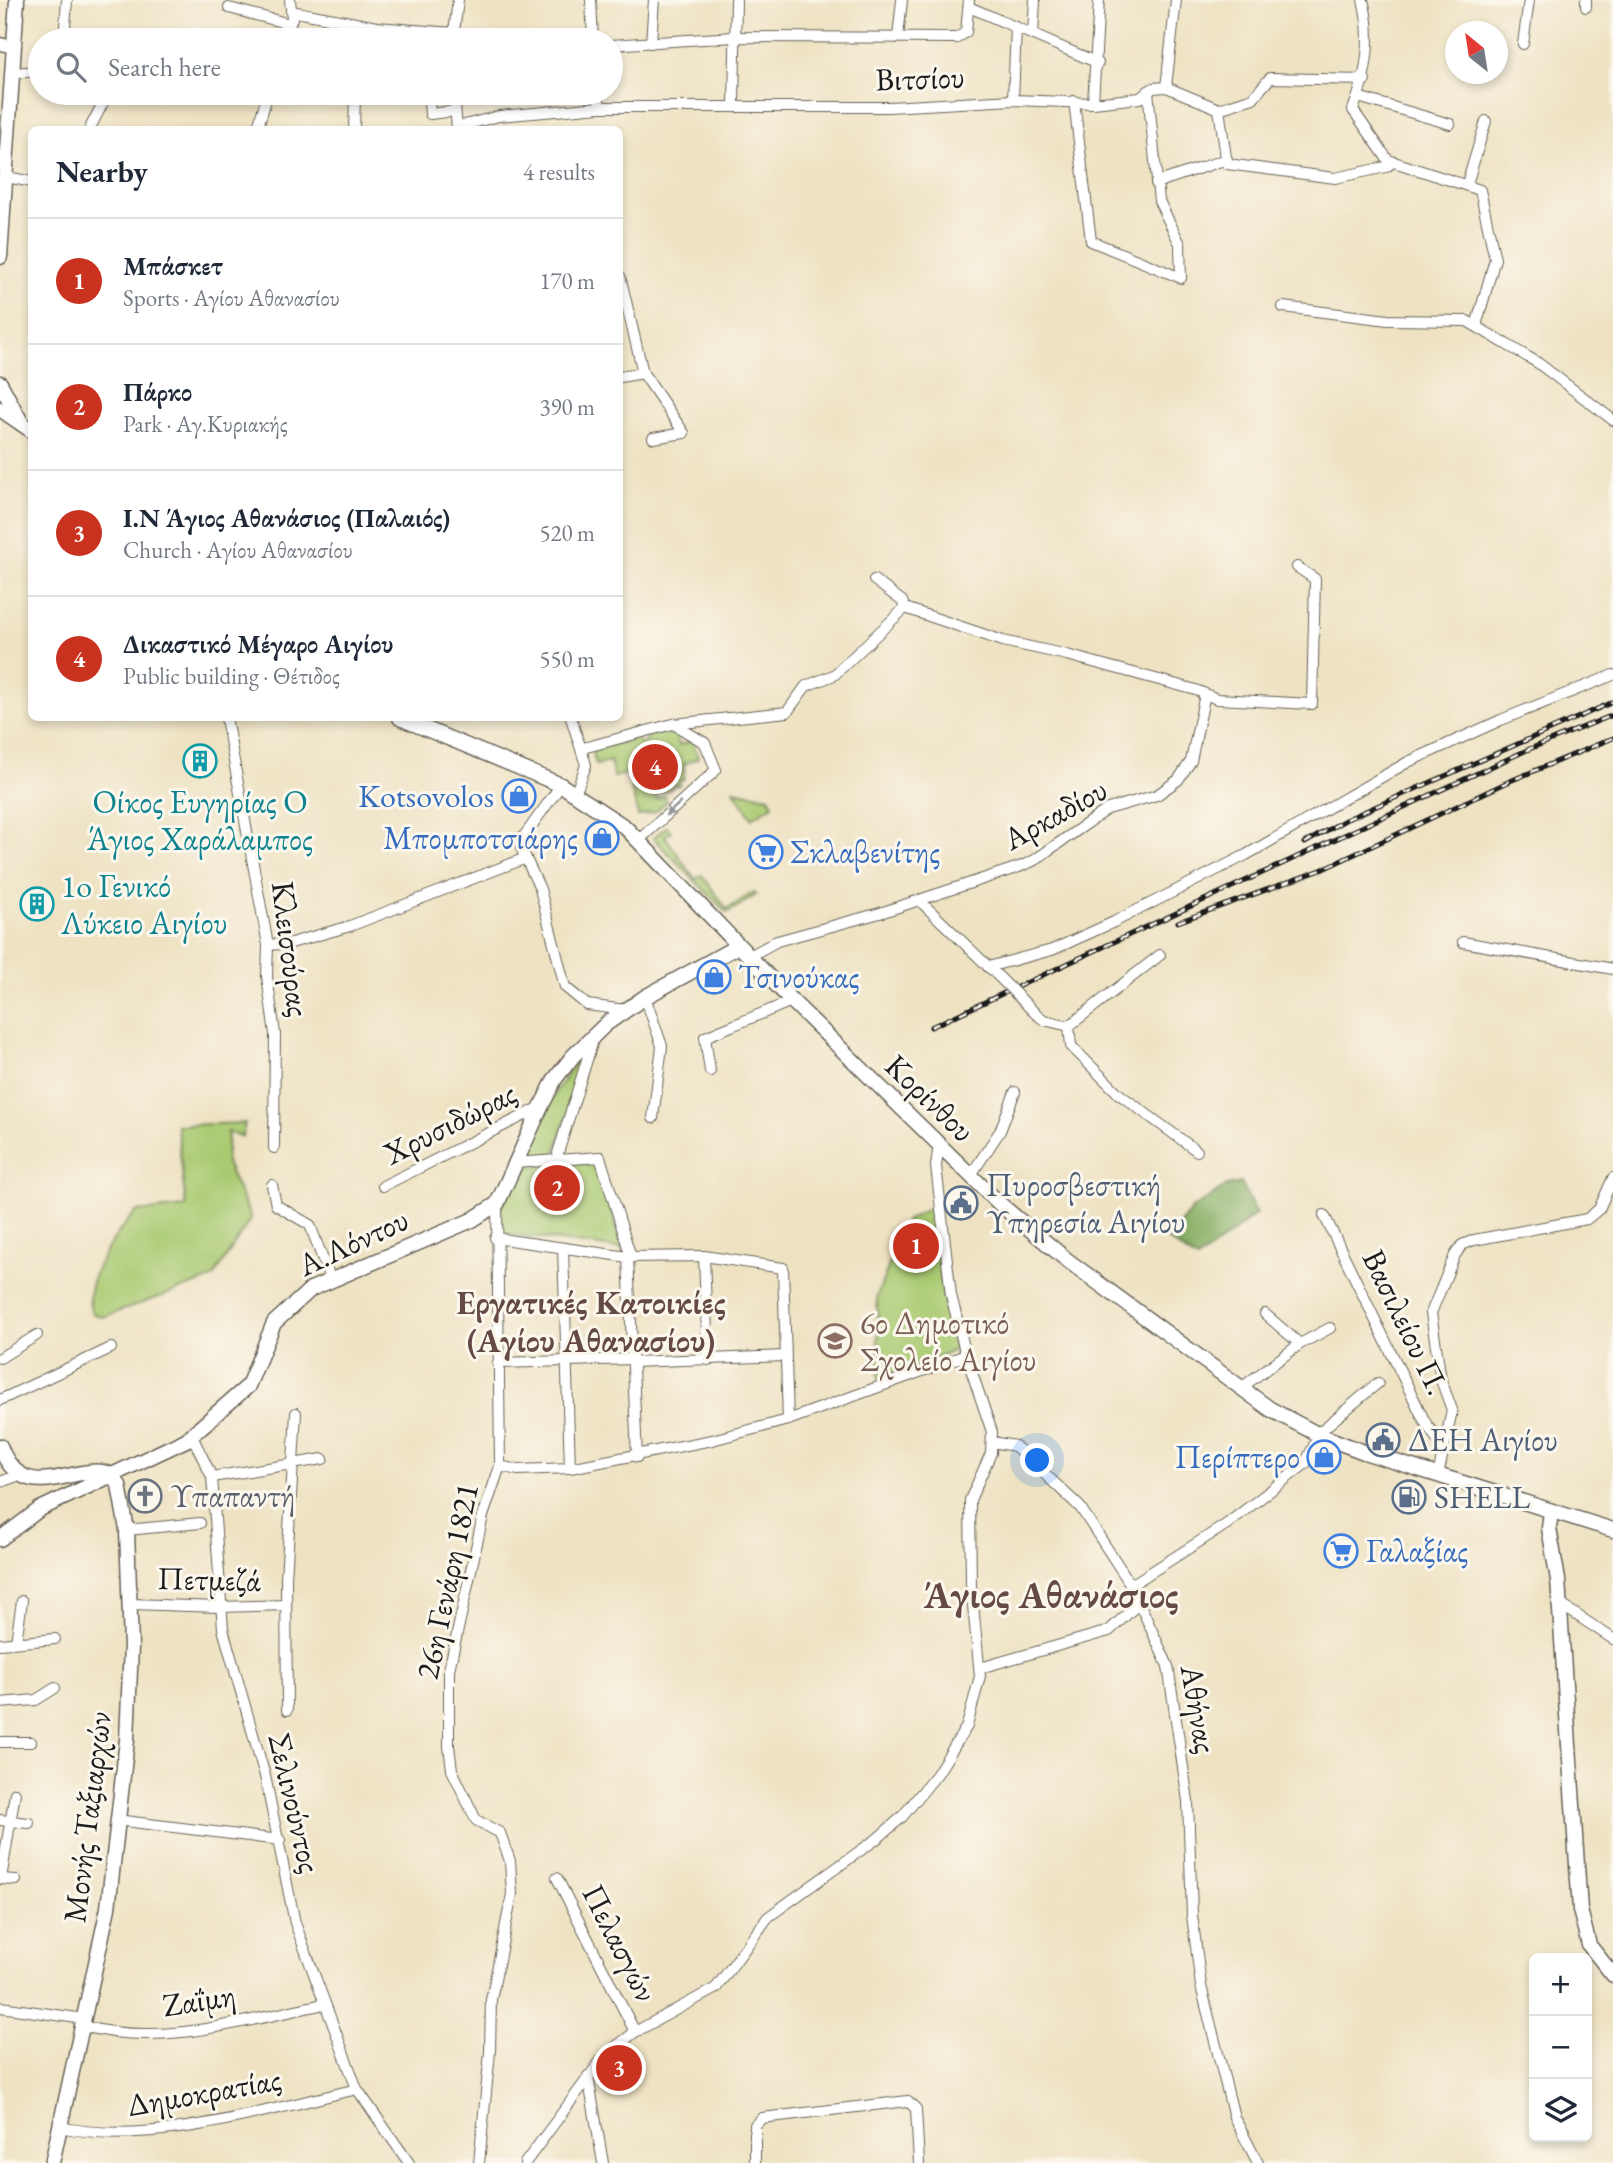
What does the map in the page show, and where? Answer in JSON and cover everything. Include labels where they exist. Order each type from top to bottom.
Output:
[{"type":"main road","points":[[0,257],[6,102],[13,73],[7,46],[17,0]]},
{"type":"main road","points":[[0,383],[27,428]]},
{"type":"main road","points":[[2,409],[27,428]]},
{"type":"main road","name":"Κορίνθου","points":[[407,721],[576,792],[640,839],[792,1001],[1037,1236],[1282,1416],[1318,1435],[1438,1476],[1613,1530]]},
{"type":"main road","points":[[491,1208],[561,1071],[595,1034],[645,997],[743,951]]},
{"type":"main road","name":"Α.Λόντου","points":[[0,1539],[40,1509],[176,1447],[192,1436],[248,1386],[274,1323],[302,1296],[330,1278],[491,1208]]},
{"type":"main road","points":[[0,1446],[8,1461],[23,1474],[45,1480],[99,1471],[111,1475]]},
{"type":"main road","name":"Μονής Ταξιαρχών","points":[[51,2163],[108,1908],[127,1741],[131,1604],[127,1530],[119,1485],[111,1475]]},
{"type":"main road","points":[[1551,1511],[1549,1528],[1560,1604],[1580,1910],[1589,1945],[1613,1975]]},
{"type":"street","points":[[65,28],[67,0]]},
{"type":"street","points":[[454,28],[458,0]]},
{"type":"street","points":[[591,0],[592,28]]},
{"type":"street","points":[[651,43],[654,0]]},
{"type":"street","points":[[734,105],[736,0]]},
{"type":"street","points":[[898,37],[902,0]]},
{"type":"street","points":[[1033,35],[1035,0]]},
{"type":"street","points":[[1093,103],[1098,63],[1099,0]]},
{"type":"street","points":[[1176,0],[1166,87],[1219,109],[1253,98],[1270,78],[1365,80]]},
{"type":"street","points":[[1363,0],[1369,39],[1365,80],[1353,110],[1388,159],[1480,190],[1495,259],[1476,326]]},
{"type":"street","points":[[1523,44],[1529,0]]},
{"type":"street","points":[[623,44],[734,37],[957,37],[966,32],[969,4],[1098,63]]},
{"type":"street","points":[[289,28],[290,5],[349,22],[391,28]]},
{"type":"street","points":[[229,8],[290,24]]},
{"type":"street","points":[[349,22],[349,28]]},
{"type":"street","points":[[1013,100],[1016,27]]},
{"type":"street","points":[[13,73],[28,72]]},
{"type":"street","name":"Βιτσίου","points":[[464,126],[499,116],[600,107],[889,107],[1013,100],[1093,103],[1140,98],[1148,91],[1166,87]]},
{"type":"street","points":[[1074,102],[1091,241],[1181,278],[1183,255],[1180,244],[1159,201],[1148,91]]},
{"type":"street","points":[[1358,97],[1450,124]]},
{"type":"street","points":[[91,126],[102,105]]},
{"type":"street","points":[[258,126],[264,105]]},
{"type":"street","points":[[355,105],[355,126]]},
{"type":"street","points":[[429,105],[430,114],[455,111]]},
{"type":"street","points":[[455,105],[457,126]]},
{"type":"street","points":[[1219,109],[1227,164],[1335,178],[1386,167],[1393,162]]},
{"type":"street","points":[[1467,184],[1486,121]]},
{"type":"street","points":[[1156,183],[1227,159]]},
{"type":"street","points":[[4,183],[28,182]]},
{"type":"street","points":[[623,300],[632,323],[643,373],[684,433],[653,438]]},
{"type":"street","points":[[1283,307],[1388,320],[1461,320],[1538,363],[1613,420]]},
{"type":"street","points":[[623,324],[632,323]]},
{"type":"street","points":[[623,376],[643,373]]},
{"type":"street","points":[[874,580],[902,601],[905,608],[1003,641],[1068,655],[1217,699],[1312,704],[1315,579],[1297,567]]},
{"type":"street","points":[[583,748],[673,724],[788,712],[806,686],[834,674],[905,608]]},
{"type":"street","points":[[991,970],[1052,950],[1114,922],[1246,855],[1408,762],[1501,720],[1613,675]]},
{"type":"street","name":"Αρκαδίου","points":[[743,951],[920,901],[1033,861],[1108,808],[1168,789],[1191,761],[1205,694]]},
{"type":"street","name":"Κλεισούρας","points":[[227,721],[268,945],[267,976],[275,1034],[274,1148]]},
{"type":"street","points":[[572,721],[583,748],[586,765],[576,792]]},
{"type":"street","points":[[640,839],[716,770],[705,743],[673,724]]},
{"type":"street","points":[[561,785],[523,839],[521,848],[540,889],[565,987],[587,1005],[625,1010]]},
{"type":"street","points":[[268,945],[291,943],[350,926],[526,858]]},
{"type":"street","points":[[920,901],[1035,1013],[1044,1020],[1069,1026]]},
{"type":"street","points":[[1463,942],[1613,969]]},
{"type":"street","points":[[1069,1026],[1160,955]]},
{"type":"street","points":[[645,997],[662,1046],[653,1118]]},
{"type":"street","points":[[710,1071],[705,1037],[792,1001]]},
{"type":"street","points":[[1069,1026],[1071,1046],[1119,1094],[1197,1151]]},
{"type":"street","points":[[558,1153],[595,1034]]},
{"type":"street","points":[[971,1175],[1000,1130],[1015,1092]]},
{"type":"street","name":"Χρυσιδώρας","points":[[383,1186],[541,1107]]},
{"type":"street","points":[[525,2163],[610,2050],[635,2032],[716,1988],[768,1917],[878,1838],[902,1817],[959,1743],[975,1704],[980,1668],[971,1585],[970,1500],[988,1464],[992,1442],[991,1422],[966,1355],[951,1295],[936,1166],[939,1144]]},
{"type":"street","points":[[514,1163],[600,1157],[629,1257],[637,1457]]},
{"type":"street","points":[[1438,1476],[1452,1410],[1441,1380],[1431,1313],[1455,1255],[1462,1245],[1474,1240],[1587,1219],[1599,1209],[1613,1178]]},
{"type":"street","points":[[272,1185],[276,1205],[310,1225],[330,1278]]},
{"type":"street","name":"26η Γενάρη 1821","points":[[480,2163],[491,2052],[491,2000],[512,1894],[510,1861],[500,1833],[476,1820],[452,1770],[449,1746],[449,1670],[483,1516],[500,1466],[495,1238],[491,1208]]},
{"type":"street","name":"Βασιλείου Π.","points":[[1324,1215],[1425,1422],[1445,1450]]},
{"type":"street","points":[[495,1238],[629,1257],[704,1256],[783,1268],[788,1420]]},
{"type":"street","points":[[563,1248],[570,1468]]},
{"type":"street","points":[[704,1256],[708,1360]]},
{"type":"street","points":[[1265,1314],[1300,1344]]},
{"type":"street","points":[[1241,1388],[1300,1344],[1330,1328]]},
{"type":"street","points":[[0,1358],[37,1335]]},
{"type":"street","points":[[0,1400],[111,1348]]},
{"type":"street","points":[[500,1466],[519,1470],[570,1468],[637,1457],[788,1420],[966,1355]]},
{"type":"street","points":[[498,1363],[708,1360],[785,1356]]},
{"type":"street","points":[[1131,1585],[1227,1524],[1304,1464],[1318,1435],[1378,1383]]},
{"type":"street","points":[[287,1710],[286,1605],[296,1413]]},
{"type":"street","name":"Σελινούντος","points":[[192,1436],[212,1477],[219,1607],[280,1840],[295,1923],[357,2089],[409,2163]]},
{"type":"street","name":"Αθήνας","points":[[992,1442],[1015,1446],[1080,1507],[1131,1585],[1168,1666],[1182,1757],[1191,1844],[1192,1915],[1201,1986],[1234,2117],[1258,2163]]},
{"type":"street","points":[[212,1477],[323,1459]]},
{"type":"street","points":[[0,1482],[23,1474]]},
{"type":"street","points":[[127,1530],[200,1523]]},
{"type":"street","points":[[16,1642],[22,1601]]},
{"type":"street","name":"Πετμεζά","points":[[131,1604],[219,1607],[286,1605]]},
{"type":"street","points":[[980,1668],[1109,1631],[1138,1604]]},
{"type":"street","points":[[1560,1604],[1613,1639]]},
{"type":"street","points":[[0,1644],[55,1639]]},
{"type":"street","points":[[0,1703],[36,1700],[55,1688]]},
{"type":"street","points":[[0,1742],[31,1742]]},
{"type":"street","points":[[15,1793],[5,1820],[1,1879],[16,1880]]},
{"type":"street","points":[[5,1820],[29,1823]]},
{"type":"street","points":[[116,1820],[280,1840]]},
{"type":"street","name":"Πελασγών","points":[[557,1878],[635,2032]]},
{"type":"street","name":"Ζαΐμη","points":[[1,2007],[84,2023],[122,2036],[165,2034],[324,2004]]},
{"type":"street","points":[[588,2076],[603,2163]]},
{"type":"street","name":"Δημοκρατίας","points":[[60,2127],[90,2134],[121,2134],[227,2119],[357,2089]]},
{"type":"street","points":[[755,2163],[755,2125],[762,2118],[908,2101],[916,2109],[919,2163]]},
{"type":"green space","points":[[674,728],[679,745],[693,741],[698,758],[684,764],[684,779],[679,781],[680,785],[671,783],[672,788],[656,794],[657,799],[665,796],[667,801],[655,812],[638,816],[627,769],[626,774],[614,777],[610,761],[596,765],[592,751],[637,738],[639,743],[647,741],[647,736]]},
{"type":"green space","points":[[734,790],[769,797],[773,805],[752,818]]},
{"type":"green space","points":[[667,826],[671,832],[665,836],[695,879],[702,875],[727,909],[754,892],[756,895],[727,913],[653,838]]},
{"type":"green space","points":[[588,1050],[555,1154],[523,1157],[559,1087]]},
{"type":"green space","points":[[245,1123],[242,1137],[228,1132],[226,1163],[251,1218],[213,1278],[103,1317],[92,1313],[89,1301],[95,1273],[110,1245],[128,1221],[136,1212],[186,1207],[177,1125]]},
{"type":"green space","points":[[598,1161],[623,1249],[501,1233],[501,1208],[517,1167]]},
{"type":"green space","points":[[1241,1183],[1256,1214],[1197,1260],[1167,1239],[1192,1209],[1227,1186]]},
{"type":"green space","points":[[933,1206],[943,1297],[955,1350],[879,1379],[877,1296],[906,1221]]},
{"type":"railway","points":[[1305,843],[1345,820],[1613,702]]},
{"type":"railway","points":[[931,1027],[1527,750],[1613,715]]},
{"type":"railway","points":[[1178,922],[1321,870],[1510,781],[1613,738]]},
{"type":"place","name":"Οίκος Ευγηρίας Ο Άγιος Χαράλαμπος","points":[[200,761]]},
{"type":"place","name":"Δικαστικό Μέγαρο Αιγίου","points":[[655,767]]},
{"type":"place","name":"Kotsovolos","points":[[519,796]]},
{"type":"place","name":"Μπομποτσιάρης","points":[[602,838]]},
{"type":"place","name":"Σκλαβενίτης","points":[[766,852]]},
{"type":"place","name":"1o Γενικό Λύκειο Αιγίου","points":[[37,904]]},
{"type":"place","name":"Τσινούκας","points":[[714,977]]},
{"type":"place","name":"Πάρκο","points":[[557,1188]]},
{"type":"place","name":"Πυροσβεστική Υπηρεσία Αιγίου","points":[[961,1203]]},
{"type":"place","name":"Μπάσκετ","points":[[916,1246]]},
{"type":"place","name":"6ο Δημοτικό Σχολείο Αιγίου","points":[[835,1341]]},
{"type":"place","name":"ΔΕΗ Αιγίου","points":[[1383,1440]]},
{"type":"place","name":"Περίπτερο","points":[[1324,1457]]},
{"type":"place","name":"Υπαπαντή","points":[[145,1496]]},
{"type":"place","name":"SHELL","points":[[1409,1497]]},
{"type":"place","name":"Γαλαξίας","points":[[1341,1551]]},
{"type":"place","name":"Ι.Ν Άγιος Αθανάσιος (Παλαιός)","points":[[619,2068]]},
{"type":"district","name":"Εργατικές Κατοικίες (Αγίου Αθανασίου)","points":[[591,1321]]},
{"type":"district","name":"Άγιος Αθανάσιος","points":[[1051,1593]]}]
